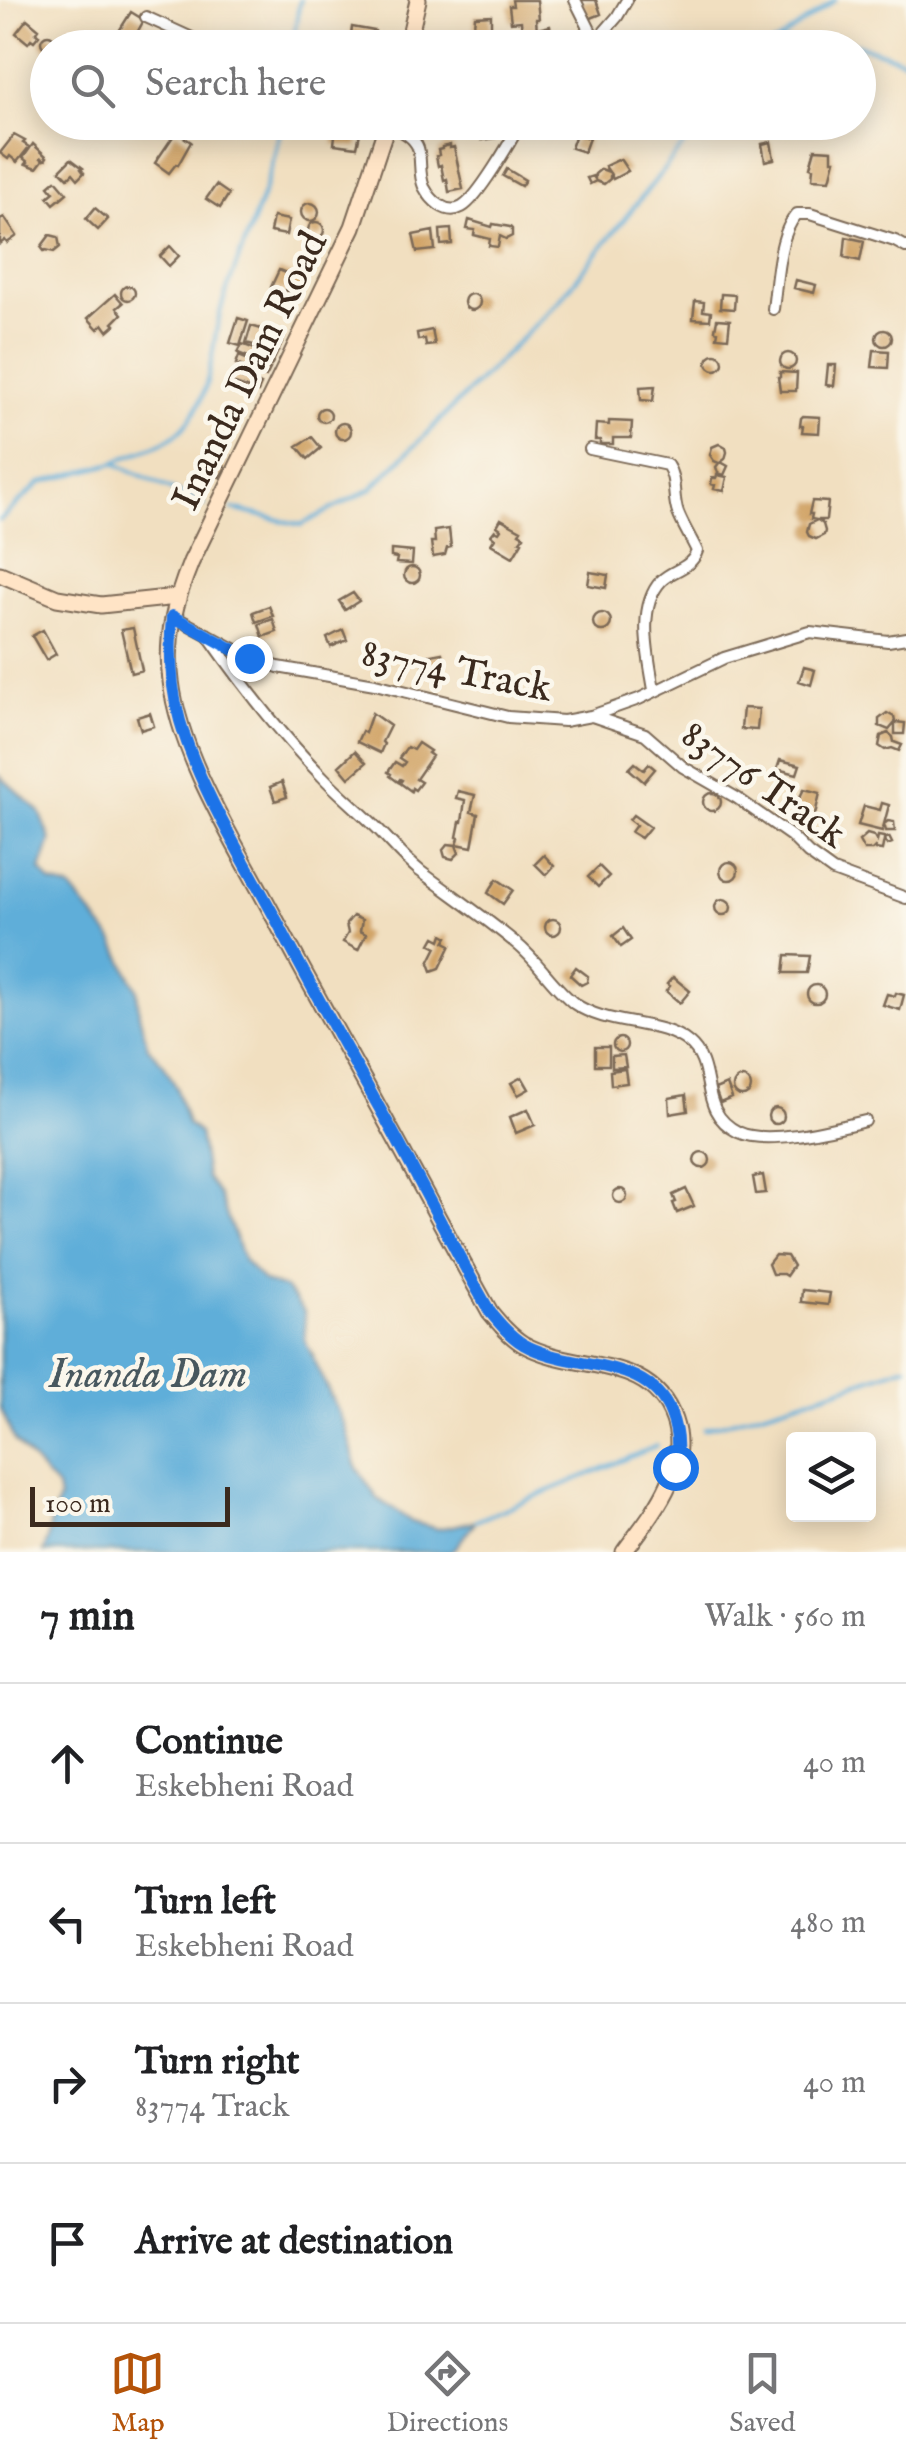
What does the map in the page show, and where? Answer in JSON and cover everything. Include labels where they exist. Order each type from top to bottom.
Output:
[{"type":"street","points":[[412,30],[418,0]]},
{"type":"street","points":[[575,0],[587,30]]},
{"type":"street","points":[[606,30],[627,0]]},
{"type":"street","points":[[146,17],[175,30]]},
{"type":"street","name":"Inanda Dam Road","points":[[382,140],[353,228],[177,597],[172,616],[171,682],[180,721],[214,802],[335,1032],[490,1312],[524,1344],[552,1356],[626,1373],[644,1381],[668,1404],[676,1426],[675,1467],[654,1511],[624,1552]]},
{"type":"street","points":[[413,140],[418,146],[420,176],[431,198],[456,210],[466,205],[511,140]]},
{"type":"street","points":[[773,309],[788,228],[798,214],[810,214],[906,247]]},
{"type":"street","points":[[590,449],[667,464],[673,474],[678,514],[697,552],[692,563],[662,581],[649,605],[648,653],[654,690]]},
{"type":"street","points":[[0,574],[57,598],[100,605],[177,597]]},
{"type":"street","name":"83774 Track","points":[[172,616],[249,658],[278,667],[375,684],[508,717],[564,721],[639,699],[724,658],[810,632],[888,641],[906,638]]},
{"type":"street","points":[[207,634],[270,718],[320,774],[419,870],[529,954],[570,1000],[594,1015],[686,1040],[700,1054],[710,1099],[716,1114],[726,1124],[747,1136],[759,1136],[809,1134],[865,1120]]},
{"type":"street","name":"83776 Track","points":[[591,716],[645,734],[683,766],[737,798],[834,871],[906,898]]},
{"type":"water","name":"Inanda Dam","points":[[0,776],[40,812],[51,840],[41,870],[51,883],[70,888],[112,939],[137,989],[148,1047],[176,1087],[187,1124],[199,1133],[206,1177],[219,1195],[244,1261],[264,1282],[285,1288],[304,1312],[305,1340],[346,1429],[357,1468],[377,1498],[412,1522],[438,1529],[476,1521],[455,1548],[447,1552],[43,1552],[59,1499],[57,1488],[14,1440],[0,1406]]},
{"type":"building","points":[[512,0],[537,0],[537,30],[522,30],[521,21],[511,22],[509,6],[513,6]]},
{"type":"building","points":[[580,0],[596,0],[601,14],[589,19]]},
{"type":"building","points":[[131,12],[144,20],[138,30],[120,30]]},
{"type":"building","points":[[491,15],[491,30],[474,30],[475,16]]},
{"type":"building","points":[[27,19],[39,29],[30,30],[28,43],[16,33]]},
{"type":"building","points":[[14,135],[29,147],[17,162],[0,153]]},
{"type":"building","points":[[171,140],[191,142],[169,173],[155,163]]},
{"type":"building","points":[[334,140],[358,140],[357,147],[334,144]]},
{"type":"building","points":[[574,140],[588,140],[584,152],[571,148]]},
{"type":"building","points":[[771,142],[774,159],[765,161],[762,144]]},
{"type":"building","points":[[33,144],[47,157],[40,157],[43,160],[37,168],[26,164],[23,158]]},
{"type":"building","points":[[454,147],[463,189],[449,192],[436,156],[438,150]]},
{"type":"building","points":[[815,149],[832,150],[835,160],[830,180],[812,179],[810,167]]},
{"type":"building","points":[[71,159],[83,168],[78,179],[73,173],[68,178],[60,170]]},
{"type":"building","points":[[620,159],[628,171],[613,179],[610,173],[604,184],[590,184],[587,178],[595,179],[601,169],[609,172],[605,166]]},
{"type":"building","points":[[507,169],[525,180],[521,186],[503,176]]},
{"type":"building","points":[[56,180],[67,193],[54,204],[48,197],[54,192],[49,186]]},
{"type":"building","points":[[216,185],[229,194],[220,208],[206,199]]},
{"type":"building","points":[[310,203],[319,212],[310,221],[301,212]]},
{"type":"building","points":[[95,208],[108,219],[98,230],[86,219]]},
{"type":"building","points":[[4,217],[17,236],[0,244],[0,219]]},
{"type":"building","points":[[273,217],[289,220],[286,235],[270,232]]},
{"type":"building","points":[[469,220],[492,227],[510,227],[512,236],[500,236],[498,247],[489,246],[490,239],[467,229]]},
{"type":"building","points":[[316,222],[324,230],[316,238],[308,230]]},
{"type":"building","points":[[451,229],[452,244],[441,245],[440,230]]},
{"type":"building","points":[[433,231],[435,250],[417,252],[413,235]]},
{"type":"building","points":[[50,235],[58,237],[60,247],[54,252],[41,247]]},
{"type":"building","points":[[846,237],[864,241],[860,261],[844,257]]},
{"type":"building","points":[[170,246],[179,256],[169,266],[160,256]]},
{"type":"building","points":[[279,270],[307,282],[301,296],[271,287]]},
{"type":"building","points":[[796,280],[816,285],[814,293],[794,288]]},
{"type":"building","points":[[128,286],[135,293],[128,300],[121,293]]},
{"type":"building","points":[[115,294],[123,303],[117,308],[122,314],[108,331],[103,324],[98,329],[88,318]]},
{"type":"building","points":[[472,294],[480,302],[472,310],[464,302]]},
{"type":"building","points":[[721,294],[735,295],[734,309],[720,308]]},
{"type":"building","points":[[695,301],[704,302],[703,311],[711,312],[710,320],[693,319]]},
{"type":"building","points":[[238,318],[248,321],[240,346],[230,343]]},
{"type":"building","points":[[717,319],[730,320],[728,338],[717,337]]},
{"type":"building","points":[[251,326],[285,336],[271,366],[238,353],[242,344],[260,351],[261,347],[246,343]]},
{"type":"building","points":[[432,330],[435,345],[426,346],[425,339],[418,340],[417,333]]},
{"type":"building","points":[[884,330],[892,338],[884,346],[876,338]]},
{"type":"building","points":[[874,350],[889,351],[888,368],[872,367]]},
{"type":"building","points":[[788,353],[796,361],[788,369],[780,361]]},
{"type":"building","points":[[715,354],[723,362],[715,370],[707,362]]},
{"type":"building","points":[[239,356],[270,369],[266,377],[236,364]]},
{"type":"building","points":[[828,365],[836,365],[834,386],[826,385]]},
{"type":"building","points":[[780,372],[797,373],[796,391],[780,391]]},
{"type":"building","points":[[234,375],[261,385],[258,392],[232,383]]},
{"type":"building","points":[[655,386],[653,401],[641,400],[640,387]]},
{"type":"building","points":[[324,408],[331,415],[324,422],[317,415]]},
{"type":"building","points":[[803,416],[820,417],[819,433],[802,432]]},
{"type":"building","points":[[609,421],[632,422],[631,438],[613,438],[613,444],[600,444],[600,440],[595,440],[596,424],[609,425]]},
{"type":"building","points":[[343,423],[351,431],[343,439],[335,431]]},
{"type":"building","points":[[312,437],[321,448],[308,459],[297,446]]},
{"type":"building","points":[[719,444],[727,452],[721,462],[728,466],[724,475],[718,473],[719,463],[710,455],[712,447]]},
{"type":"building","points":[[216,454],[223,458],[220,464],[226,467],[220,477],[208,471]]},
{"type":"building","points":[[717,475],[727,477],[724,491],[711,484]]},
{"type":"building","points":[[812,501],[828,502],[826,520],[818,520],[823,524],[824,535],[816,539],[807,532],[809,524],[817,520],[809,514]]},
{"type":"building","points":[[501,519],[521,530],[519,533],[524,536],[513,557],[491,544],[495,538],[491,535],[501,529],[497,526]]},
{"type":"building","points":[[449,529],[451,547],[445,555],[433,557],[434,531]]},
{"type":"building","points":[[391,550],[413,552],[412,564],[396,563]]},
{"type":"building","points":[[412,567],[420,575],[412,583],[404,575]]},
{"type":"building","points":[[590,572],[608,575],[606,588],[588,585]]},
{"type":"building","points":[[353,593],[359,601],[345,610],[339,601]]},
{"type":"building","points":[[269,606],[273,616],[256,622],[253,612]]},
{"type":"building","points":[[602,613],[609,615],[609,629],[602,631],[595,629],[593,622],[595,615]]},
{"type":"building","points":[[273,619],[277,632],[263,637],[259,624]]},
{"type":"building","points":[[133,628],[142,670],[131,673],[121,630]]},
{"type":"building","points":[[43,630],[56,654],[46,660],[32,636]]},
{"type":"building","points":[[343,630],[347,640],[331,647],[327,638]]},
{"type":"building","points":[[442,653],[446,672],[429,675],[423,663],[427,662],[426,656]]},
{"type":"building","points":[[804,667],[815,670],[811,685],[799,681]]},
{"type":"building","points":[[743,708],[759,709],[757,730],[741,729]]},
{"type":"building","points":[[150,713],[154,726],[141,730],[137,717]]},
{"type":"building","points":[[372,713],[390,726],[380,753],[357,742]]},
{"type":"building","points":[[887,713],[895,722],[905,723],[904,734],[895,734],[895,723],[889,730],[879,726],[879,719]]},
{"type":"building","points":[[888,733],[902,745],[899,751],[879,746],[881,736]]},
{"type":"building","points":[[418,743],[432,756],[416,779],[421,782],[411,791],[388,772],[395,762],[402,766],[405,762],[399,758],[407,747],[413,750]]},
{"type":"building","points":[[355,751],[366,763],[349,778],[339,766]]},
{"type":"building","points":[[780,760],[800,765],[797,774],[777,769]]},
{"type":"building","points":[[635,763],[644,770],[649,764],[655,769],[644,782],[629,769]]},
{"type":"building","points":[[282,782],[287,797],[275,801],[270,787]]},
{"type":"building","points":[[804,789],[820,793],[814,819],[798,815],[800,808],[796,805]]},
{"type":"building","points":[[458,791],[475,795],[471,812],[478,814],[472,847],[457,844],[465,800],[456,798]]},
{"type":"building","points":[[712,793],[721,802],[712,811],[703,802]]},
{"type":"building","points":[[882,803],[889,805],[882,831],[858,825],[864,806],[880,810]]},
{"type":"building","points":[[633,815],[650,827],[641,838],[631,832],[636,825],[629,820]]},
{"type":"building","points":[[894,822],[895,831],[886,831],[884,824]]},
{"type":"building","points":[[867,834],[877,841],[878,836],[889,837],[892,843],[887,845],[884,840],[882,850],[875,849],[876,846],[864,850],[859,841]]},
{"type":"building","points":[[448,844],[456,845],[459,853],[453,859],[445,857],[443,850]]},
{"type":"building","points":[[544,855],[554,866],[546,875],[535,864]]},
{"type":"building","points":[[729,862],[738,871],[729,880],[720,871]]},
{"type":"building","points":[[599,866],[609,876],[598,887],[588,877]]},
{"type":"building","points":[[497,879],[513,890],[503,904],[488,893]]},
{"type":"building","points":[[723,899],[731,907],[723,915],[715,907]]},
{"type":"building","points":[[353,916],[362,920],[360,931],[366,934],[358,950],[343,942],[348,933],[346,924]]},
{"type":"building","points":[[553,919],[561,927],[553,935],[545,927]]},
{"type":"building","points":[[623,928],[631,940],[621,947],[613,936]]},
{"type":"building","points":[[443,934],[448,937],[445,942],[451,945],[440,968],[432,971],[429,963],[437,947],[431,944],[435,937],[441,940]]},
{"type":"building","points":[[786,955],[810,956],[807,973],[784,973]]},
{"type":"building","points":[[576,967],[588,976],[581,985],[570,975]]},
{"type":"building","points":[[673,977],[690,991],[680,1003],[666,991]]},
{"type":"building","points":[[816,985],[825,994],[816,1003],[807,994]]},
{"type":"building","points":[[887,994],[904,995],[900,1010],[883,1005]]},
{"type":"building","points":[[620,1038],[627,1045],[620,1052],[613,1045]]},
{"type":"building","points":[[595,1047],[609,1047],[609,1065],[595,1065]]},
{"type":"building","points":[[624,1055],[626,1067],[612,1068],[612,1056]]},
{"type":"building","points":[[625,1069],[627,1083],[611,1085],[610,1071]]},
{"type":"building","points":[[522,1077],[529,1089],[518,1095],[511,1083]]},
{"type":"building","points":[[742,1078],[751,1087],[742,1096],[733,1087]]},
{"type":"building","points":[[727,1084],[732,1098],[720,1103],[715,1089]]},
{"type":"building","points":[[686,1095],[688,1111],[670,1114],[669,1098]]},
{"type":"building","points":[[776,1108],[784,1116],[776,1124],[768,1116]]},
{"type":"building","points":[[528,1109],[535,1125],[516,1133],[510,1117]]},
{"type":"building","points":[[702,1152],[710,1160],[702,1168],[694,1160]]},
{"type":"building","points":[[763,1175],[766,1193],[756,1194],[753,1177]]},
{"type":"building","points":[[620,1189],[627,1196],[620,1203],[613,1196]]},
{"type":"building","points":[[686,1189],[694,1206],[677,1213],[673,1195]]},
{"type":"building","points":[[775,1255],[787,1256],[793,1266],[786,1276],[772,1274],[768,1264]]},
{"type":"building","points":[[802,1290],[830,1293],[828,1305],[801,1302]]},
{"type":"waterway","points":[[295,30],[300,0]]},
{"type":"waterway","points":[[794,30],[835,0]]},
{"type":"waterway","points":[[876,51],[906,61]]},
{"type":"waterway","points":[[114,463],[174,436],[201,400],[224,299],[278,140]]},
{"type":"waterway","points":[[232,509],[301,525],[371,489],[557,303],[688,140]]},
{"type":"waterway","points":[[0,520],[40,483],[114,463],[205,505]]},
{"type":"waterway","points":[[704,1429],[906,1366]]},
{"type":"waterway","points":[[476,1521],[657,1446]]},
{"type":"route","points":[[249,658],[172,616],[171,682],[193,757],[335,1032],[490,1312],[524,1344],[552,1356],[626,1373],[660,1393],[676,1426],[675,1467]]}]
